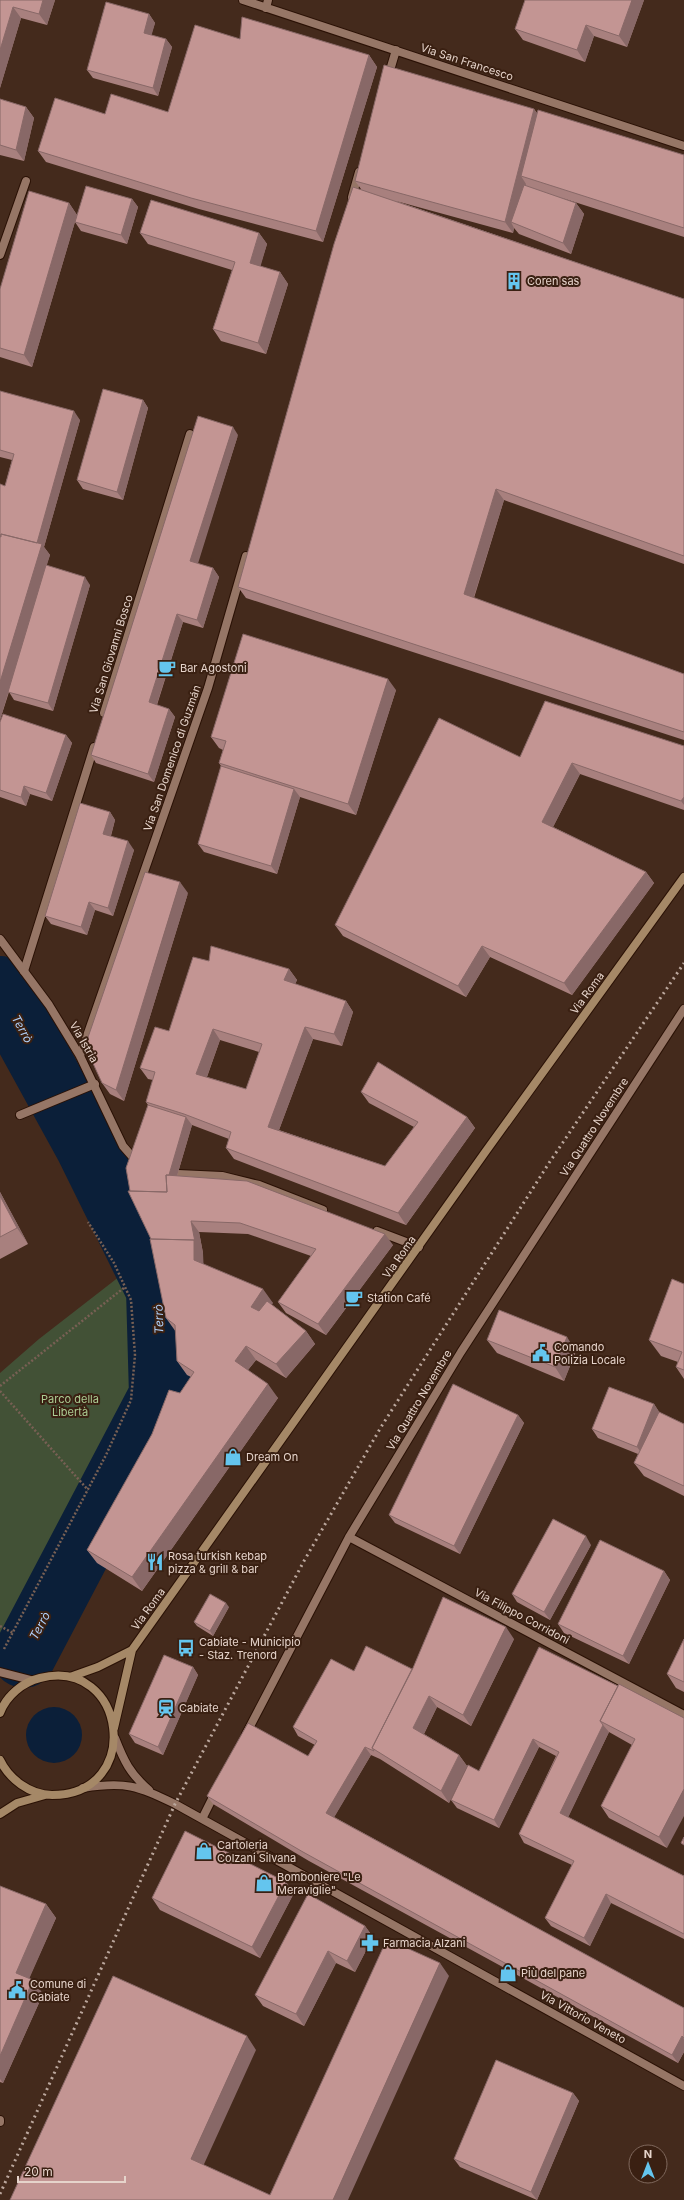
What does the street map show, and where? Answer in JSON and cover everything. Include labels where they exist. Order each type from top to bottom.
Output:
[{"type":"street","name":"Via San Francesco","points":[[243,0],[267,4],[396,50],[684,146]]},
{"type":"street","points":[[384,87],[396,50]]},
{"type":"street","points":[[349,206],[362,161]]},
{"type":"street","points":[[0,255],[26,181]]},
{"type":"street","name":"Via San Giovanni Bosco","points":[[101,722],[190,434]]},
{"type":"street","name":"Via San Domenico di Guzmán","points":[[80,1056],[208,688],[250,545]]},
{"type":"street","points":[[24,972],[97,737]]},
{"type":"street","name":"Via Roma","points":[[114,1728],[132,1650],[486,1151],[684,877]]},
{"type":"street","name":"Via Istria","points":[[0,939],[49,1005],[95,1084],[123,1146],[137,1162]]},
{"type":"street","name":"Via Quattro Novembre","points":[[242,1742],[349,1537],[461,1352],[684,1009]]},
{"type":"street","points":[[20,1115],[95,1084]]},
{"type":"street","points":[[178,1174],[222,1176],[259,1185],[332,1213]]},
{"type":"street","points":[[368,1228],[419,1247]]},
{"type":"street","name":"Via Filippo Corridoni","points":[[349,1537],[684,1715]]},
{"type":"street","name":"Via Roma","points":[[70,1677],[98,1667],[132,1650]]},
{"type":"street","points":[[0,1672],[31,1680]]},
{"type":"street","points":[[0,1712],[2,1706],[15,1691],[31,1680],[50,1676],[70,1677],[89,1686],[104,1700],[113,1718],[115,1738],[110,1759],[100,1776],[83,1788],[64,1795],[45,1795],[17,1803],[0,1814]]},
{"type":"street","name":"Via Vittorio Veneto","points":[[115,1738],[126,1764],[135,1778],[156,1796]]},
{"type":"street","points":[[0,1760],[11,1777],[27,1788],[45,1795]]},
{"type":"street","name":"Via Vittorio Veneto","points":[[83,1788],[108,1784],[131,1786],[156,1796],[202,1819],[684,2086]]},
{"type":"street","points":[[202,1819],[220,1784]]},
{"type":"path","points":[[3,1652],[106,1455],[131,1400],[135,1355],[131,1300],[114,1263],[88,1222]]},
{"type":"path","points":[[0,1386],[125,1287]]},
{"type":"path","points":[[0,1391],[88,1490]]},
{"type":"path","points":[[0,1626],[13,1633]]},
{"type":"green space","name":"Parco della Libertà","points":[[133,1266],[143,1300],[149,1354],[147,1390],[139,1423],[113,1474],[60,1565],[18,1649],[0,1644],[0,1373],[39,1339]]},
{"type":"water","points":[[48,1707],[60,1707],[70,1711],[78,1719],[82,1729],[82,1741],[78,1751],[70,1759],[60,1763],[48,1763],[38,1759],[30,1751],[26,1741],[26,1729],[30,1719],[38,1711]]},
{"type":"building","points":[[0,0],[43,0],[39,14],[13,7],[0,50]]},
{"type":"building","points":[[525,0],[632,0],[619,36],[586,25],[577,50],[515,29]]},
{"type":"building","points":[[106,2],[149,14],[144,33],[166,39],[153,88],[87,70]]},
{"type":"building","points":[[242,17],[369,55],[316,231],[191,198],[38,151],[55,98],[105,114],[111,94],[168,112],[195,25],[240,39]]},
{"type":"building","points":[[384,65],[534,109],[505,222],[355,181]]},
{"type":"building","points":[[0,99],[26,107],[16,150],[0,145]]},
{"type":"building","points":[[538,110],[684,155],[684,228],[521,176]]},
{"type":"building","name":"Coren sas","points":[[524,185],[576,203],[563,243],[511,222]]},
{"type":"building","points":[[86,186],[132,199],[121,235],[75,222]]},
{"type":"building","points":[[353,187],[684,299],[684,556],[496,489],[464,594],[684,674],[684,732],[238,587],[334,244]]},
{"type":"building","points":[[29,191],[69,203],[24,355],[0,348],[0,289]]},
{"type":"building","points":[[151,200],[259,233],[250,263],[280,272],[258,343],[213,329],[235,262],[140,233]]},
{"type":"building","points":[[103,389],[143,400],[117,492],[77,480]]},
{"type":"building","points":[[0,391],[74,411],[37,543],[1,534],[1,537],[0,536],[0,484],[5,486],[14,454],[0,450]]},
{"type":"building","points":[[198,416],[233,427],[190,561],[213,568],[197,620],[177,614],[149,702],[169,709],[148,774],[91,755]]},
{"type":"building","points":[[1,534],[42,544],[0,682],[0,538]]},
{"type":"building","points":[[46,565],[85,577],[48,703],[8,692]]},
{"type":"building","points":[[243,634],[388,679],[348,804],[219,763],[226,741],[211,737]]},
{"type":"building","points":[[545,701],[684,746],[684,797],[681,801],[572,763],[542,822],[646,872],[564,983],[482,946],[458,986],[335,925],[439,718],[520,757]]},
{"type":"building","points":[[3,714],[66,735],[46,793],[24,786],[21,797],[0,790],[0,722]]},
{"type":"building","points":[[221,766],[294,789],[271,866],[198,844]]},
{"type":"building","points":[[80,803],[110,812],[103,834],[128,841],[108,908],[89,902],[81,927],[45,916]]},
{"type":"building","points":[[145,872],[180,882],[116,1090],[102,1083],[85,1046]]},
{"type":"building","points":[[211,946],[289,969],[284,980],[346,1001],[334,1034],[305,1027],[268,1127],[385,1166],[418,1122],[361,1092],[378,1062],[467,1117],[398,1213],[226,1148],[231,1132],[184,1114],[146,1102],[155,1072],[140,1068],[155,1027],[169,1031],[193,957],[209,961]],"holes":[[[213,1029],[262,1044],[246,1089],[196,1074]]]},
{"type":"building","points":[[148,1105],[186,1117],[169,1175],[166,1175],[167,1192],[130,1191],[126,1168]]},
{"type":"building","points":[[166,1175],[247,1181],[385,1234],[318,1324],[278,1302],[316,1249],[240,1223],[191,1221],[195,1242],[194,1240],[151,1239],[128,1191],[167,1192]]},
{"type":"building","points":[[0,1196],[17,1228],[0,1237]]},
{"type":"building","points":[[150,1239],[194,1240],[194,1260],[263,1289],[251,1307],[259,1311],[267,1301],[306,1331],[276,1364],[246,1346],[235,1361],[268,1384],[132,1577],[87,1550],[152,1434],[169,1390],[180,1393],[194,1372],[177,1361],[175,1325],[166,1318]]},
{"type":"building","points":[[672,1279],[684,1284],[684,1370],[676,1367],[682,1352],[649,1340]]},
{"type":"building","points":[[499,1310],[567,1337],[555,1367],[487,1340]]},
{"type":"building","points":[[453,1384],[518,1415],[454,1546],[389,1515]]},
{"type":"building","points":[[609,1387],[654,1404],[637,1447],[592,1429]]},
{"type":"building","points":[[659,1412],[684,1424],[684,1486],[634,1463]]},
{"type":"building","points":[[553,1519],[586,1536],[544,1612],[512,1594]]},
{"type":"building","points":[[600,1540],[664,1571],[623,1656],[558,1624]]},
{"type":"building","points":[[210,1594],[226,1603],[210,1631],[194,1622]]},
{"type":"building","points":[[443,1597],[506,1627],[463,1715],[429,1696],[413,1728],[459,1755],[441,1791],[372,1748],[413,1668]]},
{"type":"building","points":[[684,1639],[684,1682],[667,1674]]},
{"type":"building","points":[[366,1646],[412,1669],[372,1748],[374,1751],[365,1747],[326,1813],[684,2008],[684,2038],[682,2036],[672,2055],[303,1852],[207,1796],[248,1723],[308,1756],[317,1741],[293,1727],[331,1659],[354,1671]]},
{"type":"building","points":[[539,1647],[618,1686],[600,1721],[603,1725],[560,1813],[684,1876],[684,1934],[606,1894],[584,1938],[545,1918],[574,1861],[519,1834],[559,1752],[533,1739],[494,1820],[451,1800],[468,1765],[479,1771]]},
{"type":"building","points":[[164,1655],[193,1667],[158,1747],[129,1734]]},
{"type":"building","points":[[619,1684],[684,1718],[684,1789],[659,1837],[601,1806],[635,1739],[600,1721]]},
{"type":"building","points":[[185,1831],[286,1882],[252,1947],[152,1898]]},
{"type":"building","points":[[684,1837],[684,1845],[681,1843]]},
{"type":"building","name":"Comune di Cabiate","points":[[0,1886],[46,1904],[16,1973],[33,1980],[0,2056]]},
{"type":"building","points":[[308,1894],[365,1926],[347,1961],[328,1951],[296,2014],[255,1995]]},
{"type":"building","points":[[387,1939],[440,1963],[333,2200],[10,2200],[113,1976],[247,2036],[191,2159],[270,2195]]},
{"type":"building","points":[[496,2060],[573,2093],[531,2192],[454,2159]]},
{"type":"waterway","name":"Terrò","points":[[0,988],[87,1146],[158,1290],[161,1395],[24,1656]]},
{"type":"railway","points":[[0,2194],[175,1804],[304,1561],[381,1427],[549,1163],[684,963]]},
{"type":"place","name":"Coren sas","points":[[514,281]]},
{"type":"place","name":"Bar Agostoni","points":[[167,668]]},
{"type":"place","name":"Station Café","points":[[354,1298]]},
{"type":"place","name":"Comando Polizia Locale","points":[[541,1353]]},
{"type":"place","name":"Dream On","points":[[233,1457]]},
{"type":"place","name":"Rosa turkish kebap pizza & grill & bar","points":[[155,1562]]},
{"type":"place","name":"Cabiate - Municipio - Staz. Trenord","points":[[186,1648]]},
{"type":"place","name":"Cabiate","points":[[166,1708]]},
{"type":"place","name":"Cartoleria Colzani Silvana","points":[[204,1851]]},
{"type":"place","name":"Bomboniere \"Le Meraviglie\"","points":[[264,1883]]},
{"type":"place","name":"Farmacia Alzani","points":[[370,1943]]},
{"type":"place","name":"Più del pane","points":[[508,1973]]},
{"type":"place","name":"Comune di Cabiate","points":[[17,1990]]}]
